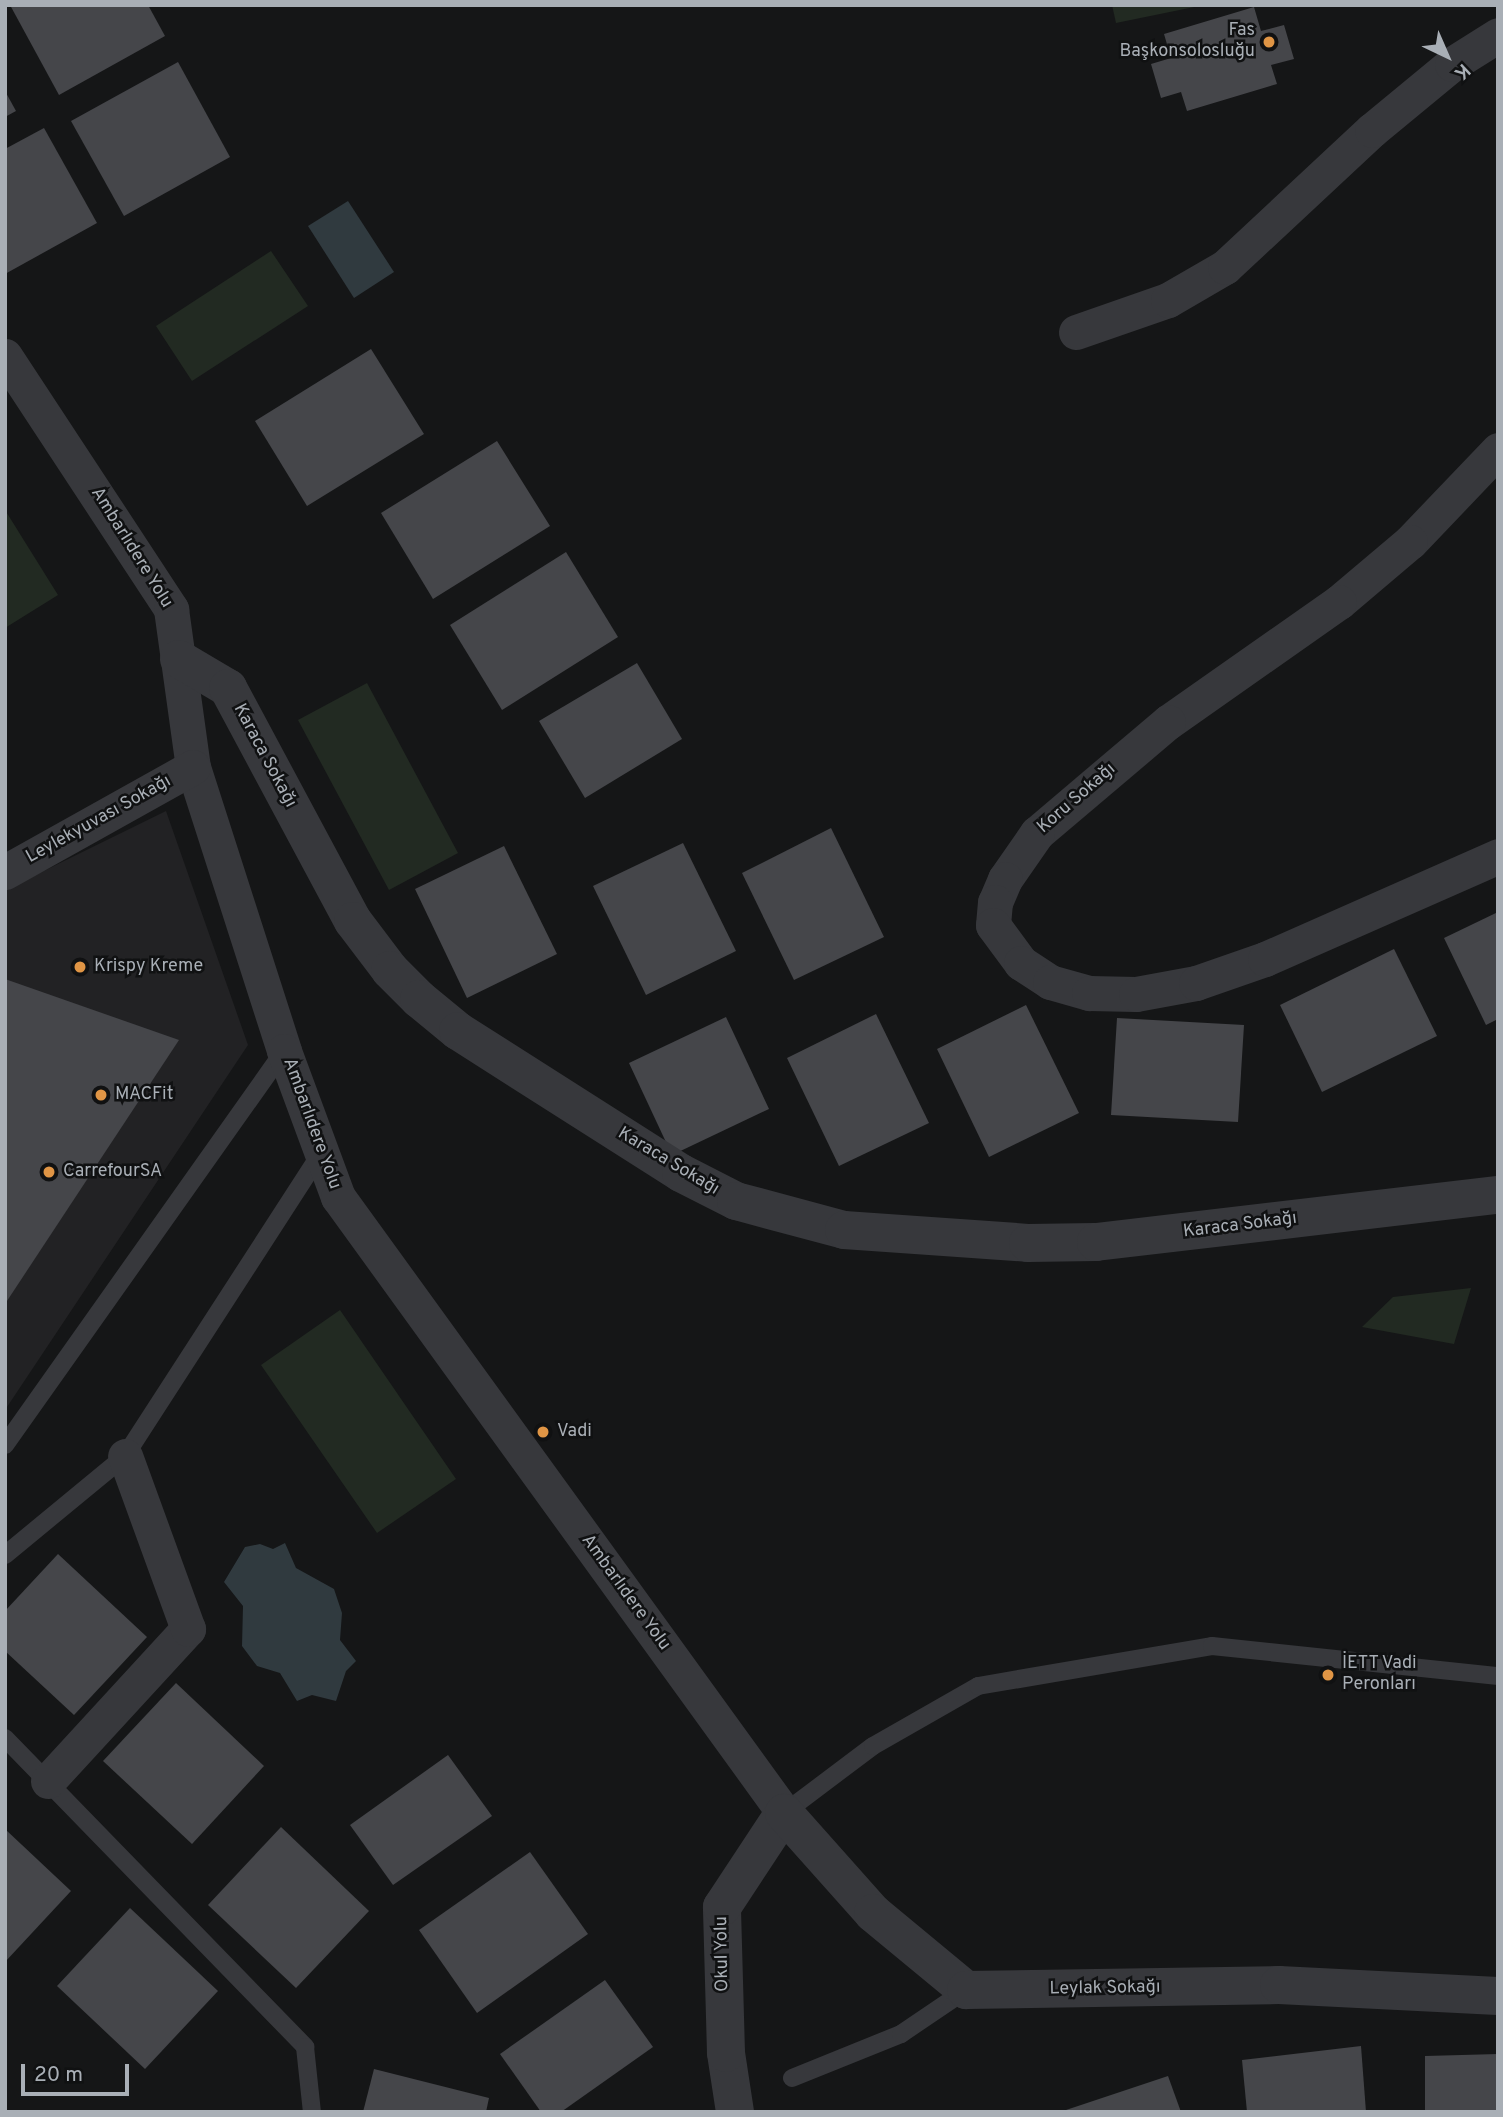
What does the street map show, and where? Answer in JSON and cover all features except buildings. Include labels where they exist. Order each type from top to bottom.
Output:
[{"type":"street","points":[[1076,332],[1168,300],[1225,267],[1373,130],[1452,64],[1498,35]]},
{"type":"street","name":"Ambarlıdere Yolu","points":[[5,356],[171,609],[192,767],[284,1051],[338,1197],[783,1813]]},
{"type":"street","name":"Koru Sokağı","points":[[1498,450],[1410,542],[1339,601],[1168,722],[1037,833],[1004,879],[995,902],[993,925],[1021,963],[1050,982],[1089,993],[1136,995],[1196,983],[1265,959],[1498,856]]},
{"type":"street","name":"Karaca Sokağı","points":[[179,659],[228,688],[353,921],[390,970],[419,999],[469,1038],[681,1173],[736,1201],[845,1230],[1082,1242],[1498,1195]]},
{"type":"street","name":"Leylekyuvası Sokağı","points":[[5,872],[192,767]]},
{"type":"street","points":[[48,1781],[188,1629],[125,1456]]},
{"type":"street","points":[[783,1813],[873,1913],[966,1990]]},
{"type":"street","name":"Okul Yolu","points":[[735,2112],[726,2053],[722,1907],[783,1813]]},
{"type":"street","name":"Leylak Sokağı","points":[[966,1990],[1279,1985],[1498,1996]]},
{"type":"lane","points":[[5,1445],[284,1051]]},
{"type":"lane","points":[[5,1555],[125,1456],[322,1151]]},
{"type":"lane","points":[[783,1813],[873,1745],[978,1686],[1212,1646],[1498,1676]]},
{"type":"lane","points":[[5,1738],[305,2047],[312,2112]]},
{"type":"lane","points":[[792,2078],[901,2034],[966,1990]]},
{"type":"shaded area","points":[[1112,5],[1204,5],[1116,23]]},
{"type":"shaded area","points":[[348,201],[394,272],[354,298],[308,226]]},
{"type":"shaded area","points":[[271,251],[308,306],[192,381],[156,326]]},
{"type":"shaded area","points":[[5,510],[58,595],[5,628]]},
{"type":"shaded area","points":[[367,683],[458,853],[389,890],[298,720]]},
{"type":"shaded area","points":[[166,811],[248,1045],[5,1410],[5,890]]},
{"type":"shaded area","points":[[1471,1288],[1454,1344],[1362,1327],[1393,1297]]},
{"type":"shaded area","points":[[340,1310],[456,1479],[377,1533],[261,1365]]},
{"type":"shaded area","points":[[285,1543],[296,1568],[334,1589],[342,1613],[340,1640],[356,1661],[346,1671],[336,1701],[312,1695],[297,1701],[280,1673],[257,1666],[242,1646],[243,1606],[224,1582],[245,1547],[260,1544],[273,1549]]},
{"type":"place","name":"Fas Başkonsolosluğu","points":[[1269,42]]},
{"type":"place","name":"Krispy Kreme","points":[[80,967]]},
{"type":"place","name":"MACFit","points":[[101,1095]]},
{"type":"place","name":"CarrefourSA","points":[[49,1172]]},
{"type":"place","name":"Vadi","points":[[543,1432]]},
{"type":"place","name":"İETT Vadi Peronları","points":[[1328,1675]]}]
